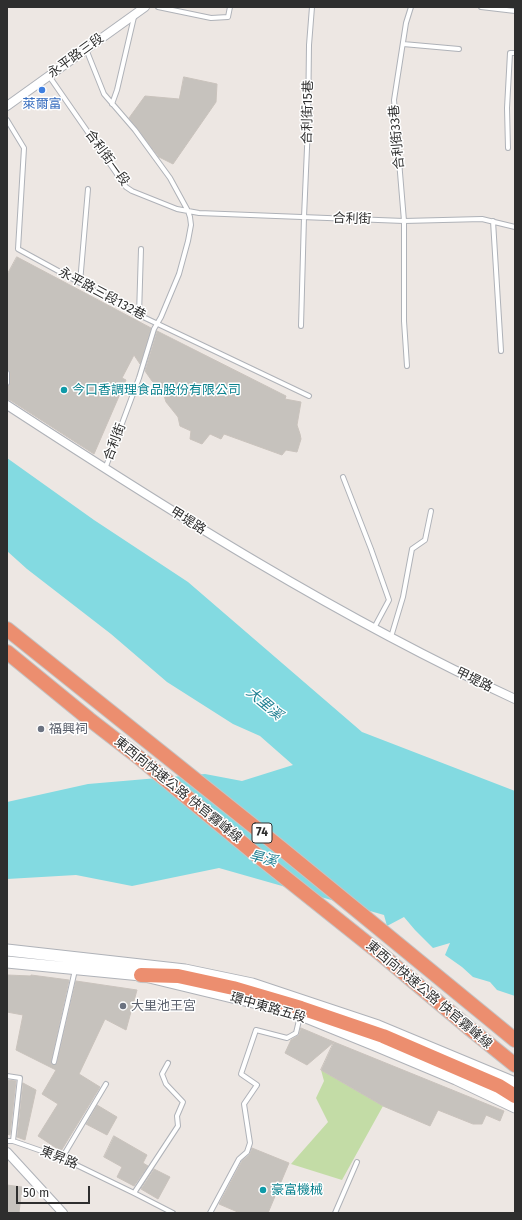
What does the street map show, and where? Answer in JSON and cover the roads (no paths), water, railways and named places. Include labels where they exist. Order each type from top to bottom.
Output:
[{"type":"highway","name":"東西向快速公路 快官霧峰線","points":[[7,629],[282,849],[515,1040]]},
{"type":"highway","name":"東西向快速公路 快官霧峰線","points":[[7,652],[382,955],[515,1065]]},
{"type":"highway","points":[[140,975],[178,976],[234,988],[301,1012],[383,1036],[492,1083],[515,1096]]},
{"type":"street","name":"永平路三段","points":[[7,106],[145,7]]},
{"type":"street","name":"甲堤路","points":[[7,405],[209,534],[296,585],[391,638],[515,699]]},
{"type":"street","name":"環中東路五段","points":[[7,950],[185,970],[252,984],[378,1026],[515,1083]]},
{"type":"street","points":[[7,962],[140,975]]},
{"type":"street","name":"環中東路五段","points":[[301,1012],[515,1107]]},
{"type":"street","points":[[7,1152],[63,1213]]},
{"type":"lane","points":[[158,7],[211,18],[228,17],[230,7]]},
{"type":"lane","name":"合利街15巷","points":[[301,326],[308,125],[308,45],[312,7]]},
{"type":"lane","name":"合利街33巷","points":[[407,366],[404,321],[404,221],[394,100],[406,23],[411,7]]},
{"type":"lane","points":[[481,7],[515,11]]},
{"type":"lane","points":[[112,104],[117,90],[135,14]]},
{"type":"lane","points":[[403,44],[459,49]]},
{"type":"lane","name":"合利街","points":[[86,49],[104,94],[135,130],[170,178],[188,211],[191,225],[188,241],[178,274],[158,324],[154,329],[139,378],[105,468]]},
{"type":"lane","points":[[508,148],[507,108],[510,52],[515,53]]},
{"type":"lane","name":"合利街一段","points":[[48,76],[126,187],[132,191],[177,209],[188,211]]},
{"type":"lane","name":"永平路三段132巷","points":[[7,120],[24,148],[18,249],[139,315],[309,396]]},
{"type":"lane","points":[[80,283],[88,189]]},
{"type":"lane","name":"合利街","points":[[188,211],[199,213],[404,221],[482,219],[515,227]]},
{"type":"lane","points":[[493,221],[501,351]]},
{"type":"lane","points":[[139,315],[141,249]]},
{"type":"lane","points":[[7,373],[7,383]]},
{"type":"lane","points":[[343,477],[371,549],[388,600],[374,628]]},
{"type":"lane","points":[[391,638],[403,597],[412,550],[425,540],[431,511]]},
{"type":"lane","points":[[54,1062],[75,968]]},
{"type":"lane","points":[[210,1213],[239,1159],[247,1152],[250,1143],[244,1104],[257,1085],[241,1074],[256,1030],[287,1038],[296,1033],[301,1012]]},
{"type":"lane","points":[[134,1193],[178,1126],[177,1116],[184,1102],[166,1084],[162,1074],[168,1063]]},
{"type":"lane","points":[[7,1076],[20,1078],[13,1141]]},
{"type":"lane","points":[[62,1158],[106,1084]]},
{"type":"lane","name":"東昇路","points":[[7,1141],[13,1141],[62,1158],[173,1213]]},
{"type":"lane","points":[[335,1213],[357,1162]]},
{"type":"water","points":[[7,458],[94,520],[188,582],[362,732],[515,791],[515,996],[497,990],[490,982],[473,977],[445,955],[450,943],[433,948],[404,917],[387,926],[384,915],[219,868],[132,886],[76,875],[7,879],[7,802],[88,784],[205,774],[242,781],[293,765],[260,736],[233,724],[167,682],[111,634],[27,569],[7,551]]},
{"type":"place","name":"萊爾富","points":[[42,90]]},
{"type":"place","name":"今口香調理食品股份有限公司","points":[[64,390]]},
{"type":"place","name":"福興祠","points":[[41,729]]},
{"type":"place","name":"大里池王宮","points":[[123,1006]]},
{"type":"place","name":"豪富機械","points":[[263,1190]]},
{"type":"water label","name":"大里溪","points":[[264,704]]},
{"type":"water label","name":"旱溪","points":[[263,859]]}]
